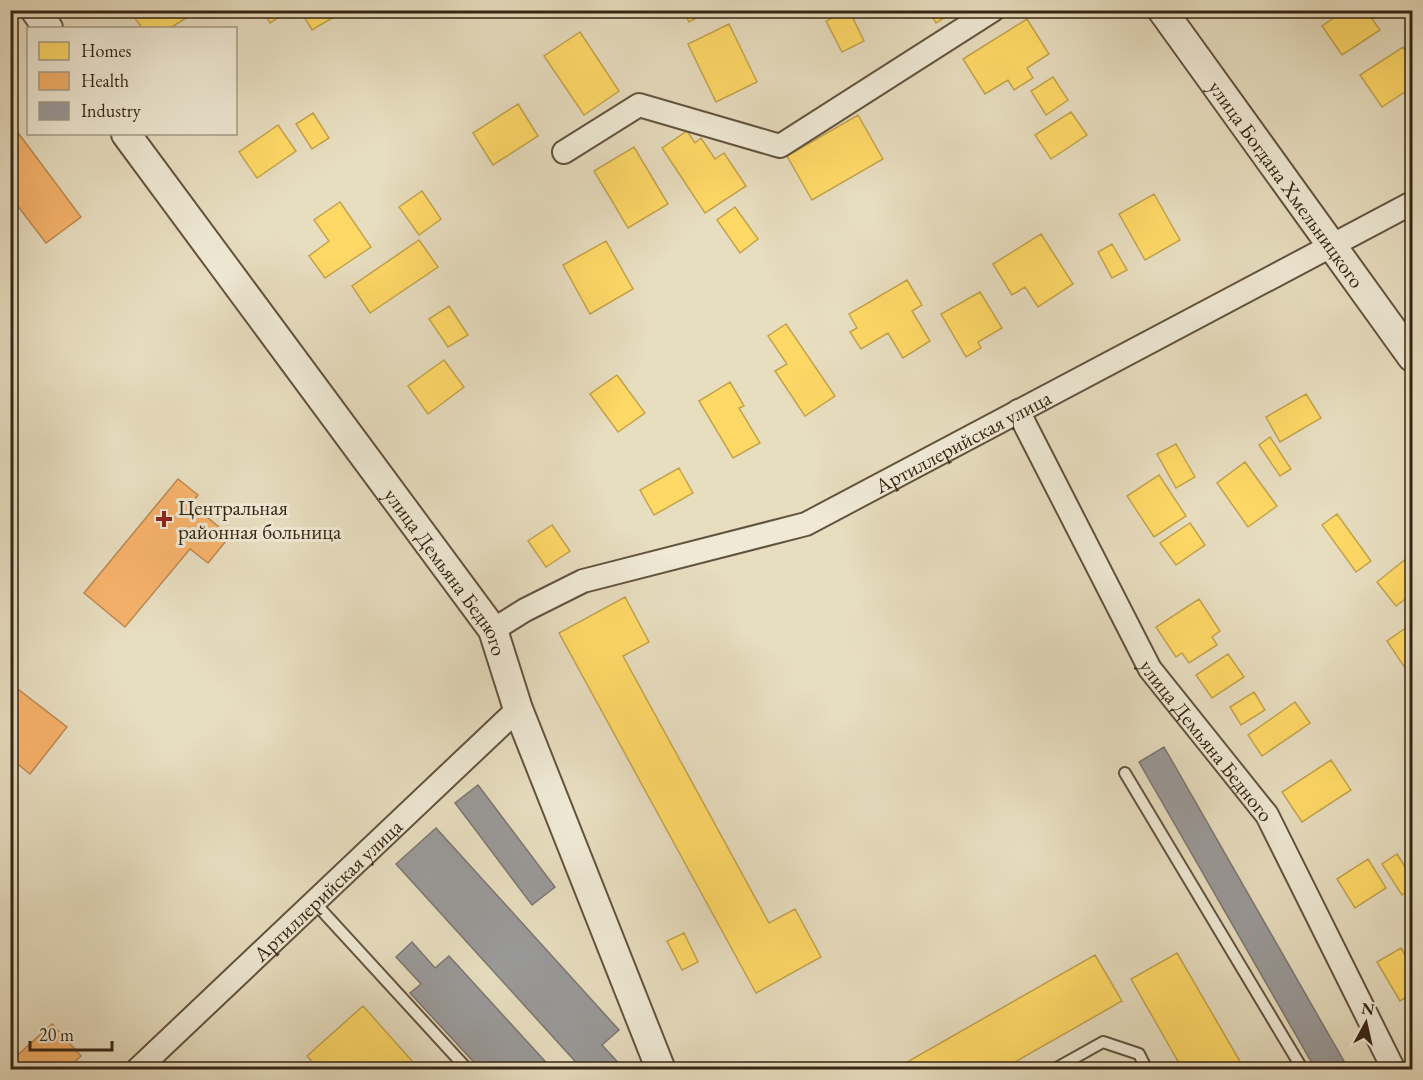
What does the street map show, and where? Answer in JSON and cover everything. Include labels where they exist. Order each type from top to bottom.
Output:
[{"type":"street","points":[[35,10],[47,27]]},
{"type":"street","points":[[564,152],[639,105],[780,146],[993,10]]},
{"type":"street","name":"улица Богдана Хмельницкого","points":[[1162,10],[1413,357]]},
{"type":"street","name":"улица Демьяна Бедного","points":[[127,135],[493,630],[518,709],[661,1070]]},
{"type":"street","name":"Артиллерийская улица","points":[[493,630],[525,610],[583,581],[806,524],[1413,203]]},
{"type":"street","name":"улица Демьяна Бедного","points":[[1018,411],[1150,669],[1268,815],[1394,1070]]},
{"type":"street","name":"Артиллерийская улица","points":[[137,1070],[518,709]]},
{"type":"lane","points":[[1125,773],[1303,1070]]},
{"type":"lane","points":[[314,902],[468,1070]]},
{"type":"lane","points":[[1053,1070],[1103,1042],[1139,1054],[1147,1070]]},
{"type":"building: Homes","points":[[143,10],[184,10],[188,17],[172,27],[141,27],[134,17]]},
{"type":"building: Homes","points":[[263,10],[290,10],[270,23]]},
{"type":"building: Homes","points":[[310,10],[337,10],[339,14],[312,30],[303,15]]},
{"type":"building: Homes","points":[[683,10],[711,10],[689,22]]},
{"type":"building: Homes","points":[[849,10],[864,41],[842,52],[826,21]]},
{"type":"building: Homes","points":[[928,10],[956,10],[936,23]]},
{"type":"building: Homes","points":[[1345,10],[1366,10],[1380,30],[1342,55],[1322,26]]},
{"type":"building: Homes","points":[[1027,19],[1049,54],[1027,68],[1033,78],[1014,90],[1008,80],[985,94],[963,59]]},
{"type":"building: Homes","points":[[729,24],[757,82],[716,102],[688,44]]},
{"type":"building: Homes","points":[[580,32],[619,91],[584,115],[544,56]]},
{"type":"building: Homes","points":[[1403,47],[1412,62],[1412,87],[1382,107],[1360,75]]},
{"type":"building: Homes","points":[[1053,77],[1068,100],[1046,115],[1031,91]]},
{"type":"building: Homes","points":[[518,104],[538,136],[493,165],[473,133]]},
{"type":"building: Homes","points":[[1071,112],[1087,135],[1051,159],[1035,135]]},
{"type":"building: Homes","points":[[313,113],[329,138],[312,149],[296,124]]},
{"type":"building: Homes","points":[[858,115],[883,159],[812,200],[787,156]]},
{"type":"building: Homes","points":[[278,125],[296,151],[257,178],[239,152]]},
{"type":"building: Homes","points":[[687,131],[695,143],[701,138],[715,159],[724,153],[746,186],[705,213],[662,148]]},
{"type":"building: Homes","points":[[634,147],[668,204],[628,228],[594,171]]},
{"type":"building: Homes","points":[[422,191],[441,219],[419,235],[399,207]]},
{"type":"building: Homes","points":[[1154,194],[1180,240],[1145,260],[1119,214]]},
{"type":"building: Homes","points":[[340,202],[371,247],[325,278],[309,256],[329,241],[314,220]]},
{"type":"building: Homes","points":[[735,207],[758,239],[740,253],[717,220]]},
{"type":"building: Homes","points":[[1041,234],[1073,284],[1038,307],[1025,287],[1012,295],[993,264]]},
{"type":"building: Homes","points":[[419,240],[438,267],[370,313],[352,286]]},
{"type":"building: Homes","points":[[606,241],[633,289],[590,314],[563,265]]},
{"type":"building: Homes","points":[[1112,244],[1127,270],[1112,278],[1098,252]]},
{"type":"building: Homes","points":[[907,280],[922,305],[912,311],[930,341],[903,358],[888,333],[861,349],[850,332],[857,328],[849,314]]},
{"type":"building: Homes","points":[[980,292],[1002,328],[978,342],[981,348],[966,357],[941,314]]},
{"type":"building: Homes","points":[[449,306],[468,335],[448,347],[429,319]]},
{"type":"building: Homes","points":[[786,324],[835,396],[805,416],[775,371],[787,364],[768,336]]},
{"type":"building: Homes","points":[[444,360],[464,387],[428,414],[408,386]]},
{"type":"building: Homes","points":[[617,375],[645,413],[618,432],[590,394]]},
{"type":"building: Homes","points":[[730,382],[744,406],[739,408],[760,443],[733,458],[699,401]]},
{"type":"building: Homes","points":[[1306,394],[1321,418],[1280,442],[1266,417]]},
{"type":"building: Homes","points":[[1270,437],[1291,469],[1280,476],[1259,445]]},
{"type":"building: Homes","points":[[1176,444],[1195,477],[1176,488],[1157,454]]},
{"type":"building: Homes","points":[[1245,462],[1277,506],[1248,527],[1217,483]]},
{"type":"building: Homes","points":[[679,468],[693,493],[654,515],[640,490]]},
{"type":"building: Homes","points":[[1159,475],[1186,516],[1154,537],[1127,496]]},
{"type":"building: Homes","points":[[1337,514],[1371,561],[1356,572],[1322,525]]},
{"type":"building: Homes","points":[[1190,523],[1205,545],[1176,565],[1160,543]]},
{"type":"building: Homes","points":[[552,525],[570,551],[546,567],[528,541]]},
{"type":"building: Homes","points":[[1412,554],[1412,603],[1408,597],[1396,606],[1377,582]]},
{"type":"building: Homes","points":[[625,597],[649,642],[623,656],[769,923],[795,909],[821,957],[756,993],[559,633]]},
{"type":"building: Homes","points":[[1199,599],[1220,631],[1212,637],[1217,645],[1189,663],[1182,653],[1176,657],[1156,627]]},
{"type":"building: Homes","points":[[1410,625],[1412,629],[1412,667],[1407,671],[1387,641]]},
{"type":"building: Homes","points":[[1228,654],[1244,677],[1212,698],[1196,675]]},
{"type":"building: Homes","points":[[1254,692],[1265,710],[1241,725],[1230,707]]},
{"type":"building: Homes","points":[[1295,702],[1310,723],[1262,756],[1248,735]]},
{"type":"building: Homes","points":[[1331,760],[1351,790],[1302,822],[1282,792]]},
{"type":"building: Homes","points":[[1397,854],[1412,878],[1412,888],[1402,895],[1382,864]]},
{"type":"building: Homes","points":[[1368,859],[1386,888],[1355,908],[1337,879]]},
{"type":"building: Homes","points":[[684,933],[698,962],[682,970],[667,941]]},
{"type":"building: Homes","points":[[1401,948],[1412,967],[1412,994],[1400,1001],[1377,962]]},
{"type":"building: Homes","points":[[1177,953],[1245,1070],[1183,1070],[1131,979]]},
{"type":"building: Homes","points":[[1095,955],[1122,1001],[1001,1070],[893,1070]]},
{"type":"building: Homes","points":[[363,1006],[420,1070],[320,1070],[307,1056]]},
{"type":"building: Health","points":[[10,122],[81,217],[46,243],[10,196]]},
{"type":"building: Health","points":[[178,479],[198,495],[191,504],[230,536],[208,563],[190,549],[125,627],[84,593]]},
{"type":"building: Health","points":[[10,683],[67,727],[30,774],[10,758]]},
{"type":"building: Health","points":[[52,1024],[81,1056],[66,1070],[10,1070],[10,1062]]},
{"type":"building: Industry","points":[[1164,747],[1349,1070],[1316,1070],[1139,762]]},
{"type":"building: Industry","points":[[478,785],[555,887],[532,905],[455,803]]},
{"type":"building: Industry","points":[[436,828],[619,1030],[602,1045],[623,1068],[622,1070],[583,1070],[396,864]]},
{"type":"building: Industry","points":[[412,942],[435,968],[449,956],[553,1070],[481,1070],[410,993],[421,984],[396,957]]},
{"type":"place","name":"Центральная районная больница","points":[[164,519]]}]
